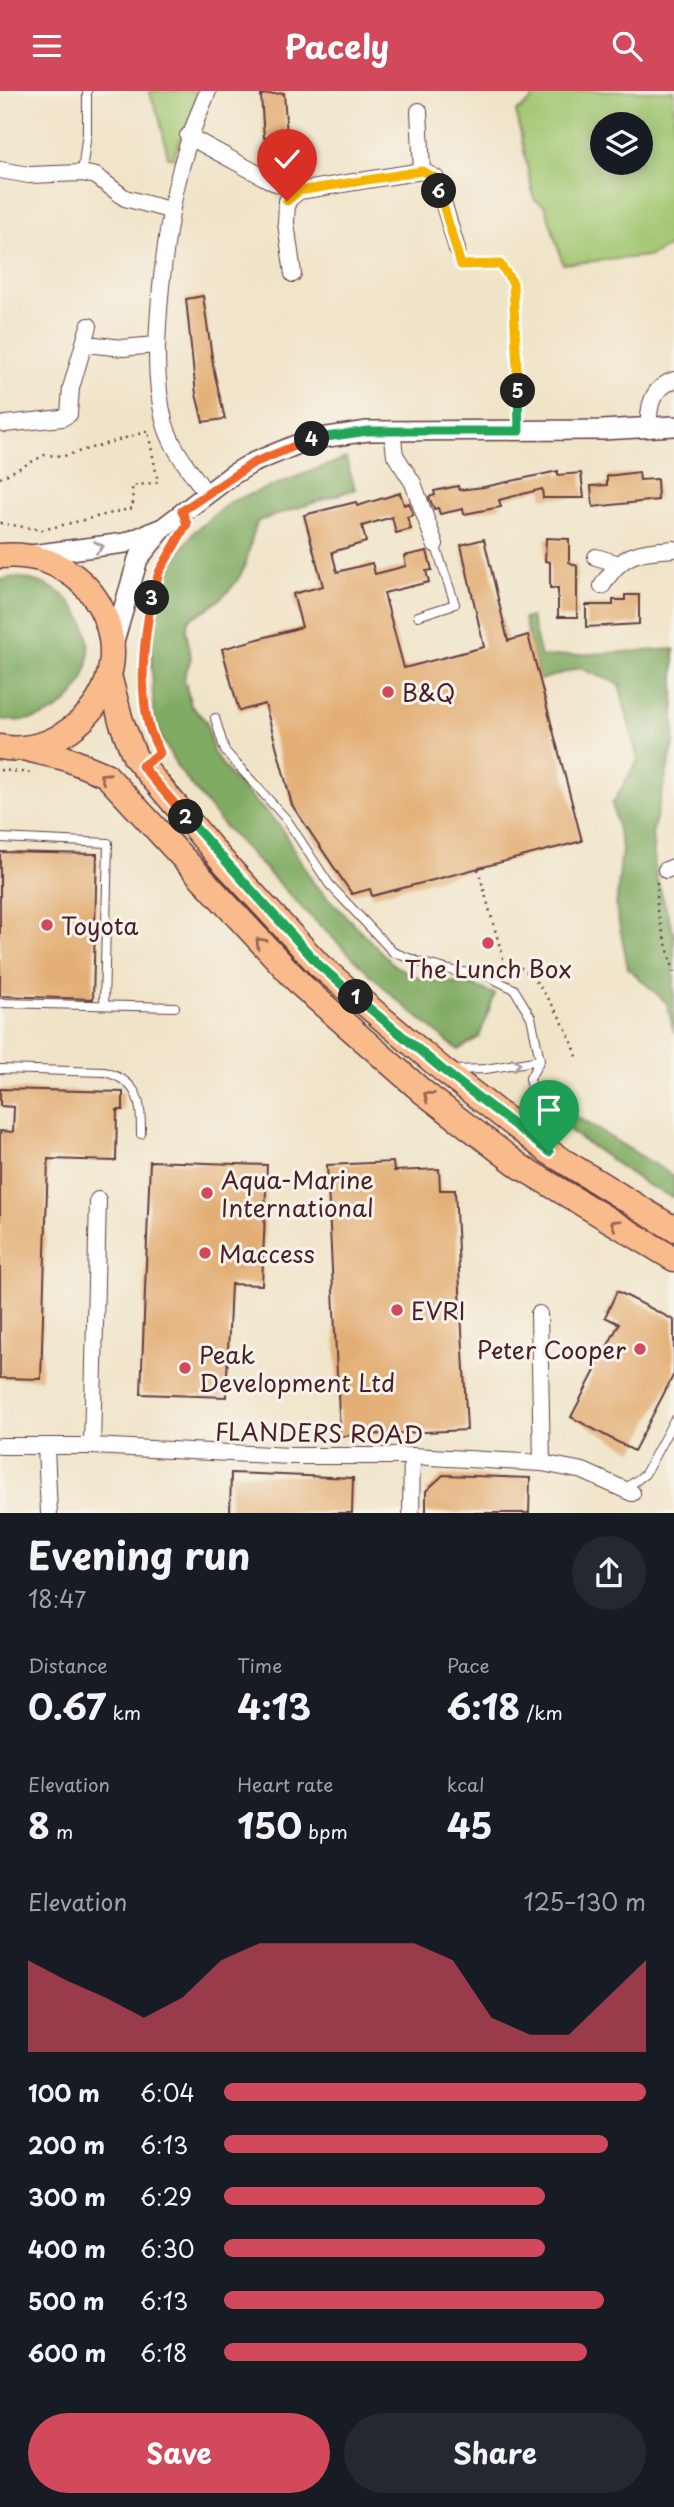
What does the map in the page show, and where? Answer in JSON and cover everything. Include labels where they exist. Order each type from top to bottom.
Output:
[{"type":"main road","points":[[1,555],[31,555],[57,563],[88,589],[108,623],[112,650],[109,675],[98,703],[78,726],[52,741],[11,747]]},
{"type":"main road","points":[[109,675],[121,721],[135,757],[319,965],[443,1070],[549,1152],[674,1229]]},
{"type":"main road","points":[[11,747],[65,758],[106,775],[302,986],[423,1092],[521,1167],[674,1259]]},
{"type":"street","points":[[205,492],[172,442],[165,425],[155,345],[169,210],[188,136],[208,91]]},
{"type":"street","points":[[419,111],[422,171]]},
{"type":"street","points":[[188,136],[273,182],[299,191],[422,171],[436,178],[457,249]]},
{"type":"street","points":[[0,170],[29,176],[82,173],[96,176],[125,198],[169,210]]},
{"type":"street","points":[[293,274],[286,223],[287,201],[299,191]]},
{"type":"street","points":[[5,424],[62,418],[69,414],[71,387],[86,344],[89,326]]},
{"type":"street","points":[[86,344],[123,348],[155,345]]},
{"type":"street","points":[[649,429],[648,405],[661,386],[674,380]]},
{"type":"street","points":[[112,650],[138,559],[169,534],[205,492],[253,463],[308,440],[368,431],[649,429],[674,426]]},
{"type":"street","points":[[392,431],[395,456],[413,483],[432,537],[415,539]]},
{"type":"street","points":[[31,555],[125,543],[169,534]]},
{"type":"street","points":[[602,586],[615,563],[640,551],[674,549]]},
{"type":"street","points":[[596,557],[615,563]]},
{"type":"street","points":[[92,1446],[97,1200]]},
{"type":"street","points":[[539,1314],[542,1463]]},
{"type":"street","name":"FLANDERS ROAD","points":[[0,1446],[92,1446],[290,1456],[412,1456],[542,1463],[583,1471],[628,1491]]},
{"type":"street","points":[[46,1447],[49,1513]]},
{"type":"street","points":[[411,1513],[412,1456]]},
{"type":"lane","points":[[82,173],[87,132],[87,91]]},
{"type":"lane","points":[[418,616],[455,604],[432,537]]},
{"type":"lane","points":[[215,718],[225,751],[287,820],[329,884],[393,952],[458,972],[481,973],[514,989],[531,1017],[540,1060],[530,1078],[533,1105],[549,1152]]},
{"type":"lane","points":[[0,838],[108,843],[104,1005]]},
{"type":"lane","points":[[0,1003],[175,1007]]},
{"type":"lane","points":[[443,1070],[486,1069],[540,1060]]},
{"type":"lane","points":[[0,1069],[105,1073],[120,1077],[141,1102],[141,1134]]},
{"type":"lane","points":[[628,1491],[645,1474],[674,1420]]},
{"type":"path","points":[[457,249],[461,265],[500,264],[513,283],[519,431]]},
{"type":"path","points":[[0,478],[45,455],[65,456],[152,429],[156,437]]},
{"type":"path","points":[[0,523],[42,530],[133,508],[132,486],[158,482],[148,431]]},
{"type":"path","points":[[142,766],[160,753],[148,725],[145,706],[146,642],[154,587],[169,534]]},
{"type":"path","points":[[478,869],[503,958],[530,974],[574,1044],[578,1057]]},
{"type":"path","points":[[670,869],[656,876],[657,910],[674,973]]},
{"type":"green space","points":[[149,91],[200,91],[173,158],[168,157],[160,120]]},
{"type":"green space","points":[[533,91],[674,91],[674,244],[650,256],[563,264],[545,206],[534,199],[516,112],[532,100]]},
{"type":"green space","points":[[346,458],[355,489],[258,521],[245,564],[233,586],[220,599],[189,619],[186,629],[191,658],[184,678],[191,706],[206,721],[213,752],[233,779],[280,826],[314,884],[395,966],[421,979],[472,985],[495,994],[479,1037],[458,1050],[396,999],[307,913],[224,826],[178,768],[154,724],[151,642],[158,595],[174,561],[194,532],[230,502]]},
{"type":"green space","points":[[14,577],[50,587],[74,606],[86,631],[88,659],[80,684],[63,706],[36,718],[0,719],[0,580]]},
{"type":"green space","points":[[531,617],[541,657],[674,649],[674,743],[652,834],[656,876],[674,934],[674,1033],[667,1003],[628,968],[616,908],[622,848],[612,804],[638,760],[619,684],[579,668],[540,680],[524,619]]},
{"type":"green space","points":[[557,1105],[674,1176],[674,1198],[647,1185],[571,1132]]},
{"type":"building","points":[[284,93],[287,136],[264,138],[261,95]]},
{"type":"building","points":[[203,296],[214,371],[225,419],[203,422],[196,394],[186,299]]},
{"type":"building","points":[[558,471],[558,475],[581,473],[584,498],[543,498],[542,489],[499,500],[501,507],[464,514],[463,509],[440,514],[438,508],[434,509],[429,497],[435,495],[434,491],[458,486],[459,490],[484,487]]},
{"type":"building","points":[[639,472],[640,480],[657,479],[658,500],[593,507],[591,486],[607,485],[607,476]]},
{"type":"building","name":"B&Q","points":[[400,493],[404,505],[409,503],[413,515],[407,517],[411,529],[396,533],[392,517],[362,526],[366,542],[332,552],[337,572],[372,563],[375,574],[406,566],[404,556],[427,551],[432,570],[426,571],[429,582],[384,593],[404,668],[484,647],[461,545],[484,539],[508,641],[528,635],[582,841],[372,896],[370,889],[352,894],[292,805],[265,704],[239,711],[222,649],[302,627],[293,594],[323,586],[304,515],[356,502],[357,506]]},
{"type":"building","points":[[546,538],[569,539],[569,562],[577,566],[577,617],[558,617],[558,588],[550,588],[550,562],[545,561]]},
{"type":"building","points":[[625,595],[639,595],[639,624],[586,627],[586,605],[613,605],[613,600],[625,600]]},
{"type":"building","name":"Toyota","points":[[0,852],[97,854],[93,999],[0,996]]},
{"type":"building","points":[[0,1089],[123,1092],[123,1110],[117,1110],[116,1161],[48,1159],[41,1379],[0,1378],[0,1131],[13,1132],[14,1107],[0,1106]]},
{"type":"building","points":[[150,1161],[267,1165],[262,1285],[231,1284],[226,1397],[141,1394]]},
{"type":"building","name":"EVRI","points":[[393,1162],[394,1171],[439,1169],[440,1190],[455,1190],[467,1430],[340,1436],[327,1165]]},
{"type":"building","name":"Peter Cooper","points":[[617,1291],[674,1320],[674,1374],[634,1451],[571,1417],[619,1324],[605,1317]]},
{"type":"building","points":[[231,1473],[353,1478],[352,1513],[230,1513]]},
{"type":"building","points":[[443,1475],[530,1478],[529,1513],[426,1513],[426,1491]]},
{"type":"place","name":"B&Q","points":[[388,692]]},
{"type":"place","name":"Toyota","points":[[47,925]]},
{"type":"place","name":"The Lunch Box","points":[[488,943]]},
{"type":"place","name":"Aqua-Marine International","points":[[207,1193]]},
{"type":"place","name":"Maccess","points":[[205,1253]]},
{"type":"place","name":"EVRI","points":[[397,1310]]},
{"type":"place","name":"Peter Cooper","points":[[640,1349]]},
{"type":"place","name":"Peak Development Ltd","points":[[185,1368]]},
{"type":"route","points":[[287,201],[299,191],[422,171],[436,178],[461,265],[500,264],[513,283],[519,431],[368,431],[308,440],[253,463],[205,492],[182,511],[188,520],[187,524],[159,572],[150,606],[144,673],[145,706],[148,725],[160,753],[142,766],[220,858],[319,965],[443,1070],[549,1152]]}]
